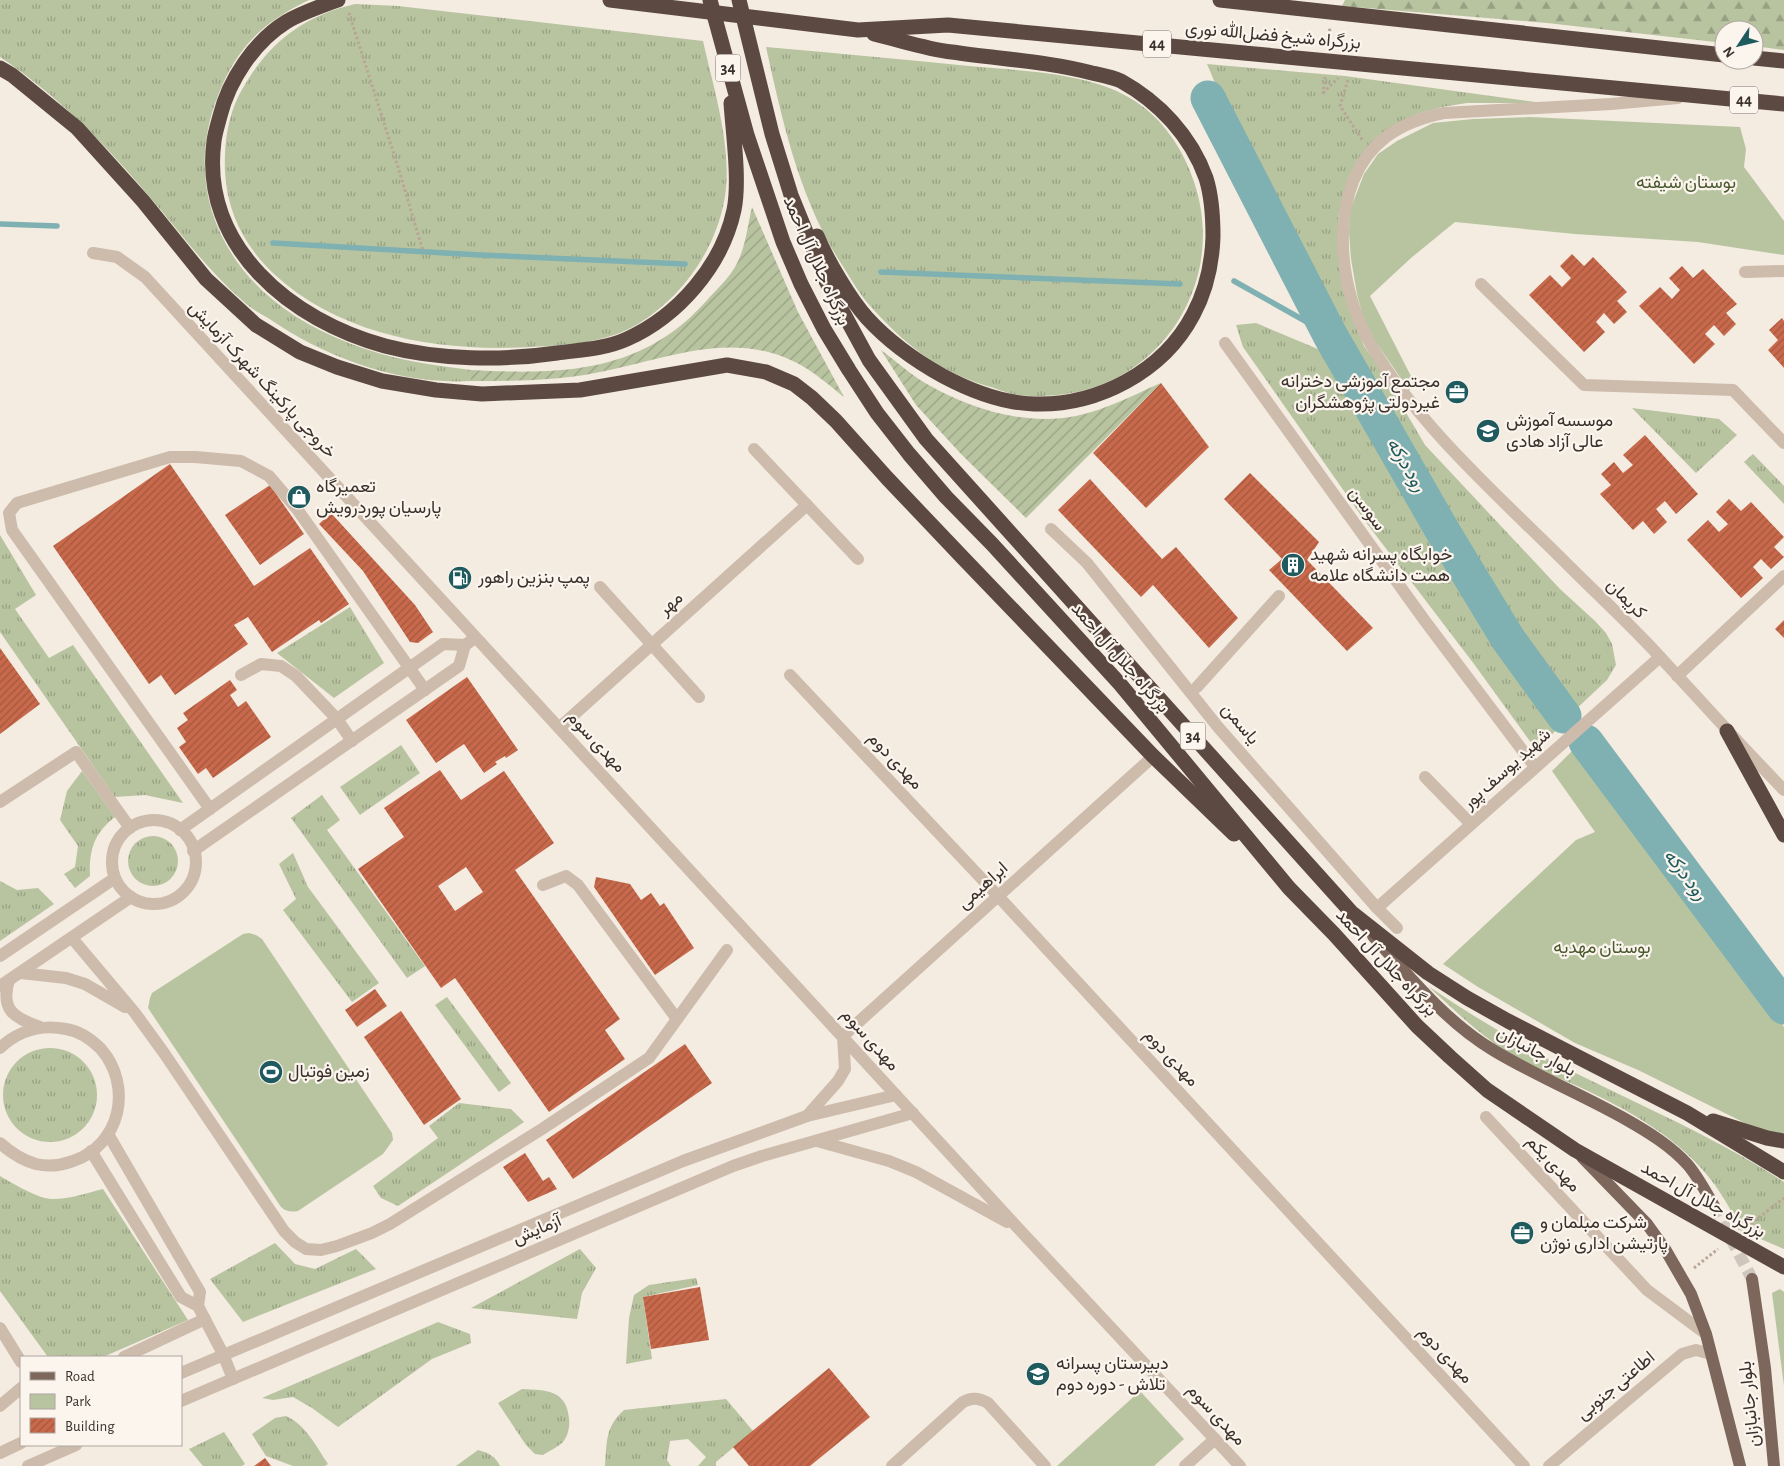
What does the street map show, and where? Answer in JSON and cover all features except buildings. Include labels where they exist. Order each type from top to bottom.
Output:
[{"type":"highway","name":"بزرگراه شیخ فضل‌الله نوری","points":[[610,0],[858,30],[948,25],[1784,104]]},
{"type":"highway","name":"بزرگراه جلال آل احمد","points":[[710,0],[746,135],[783,242],[824,329],[877,413],[909,454],[946,497],[992,544],[1120,684],[1289,888],[1334,934],[1417,1026],[1450,1057],[1487,1090],[1575,1150],[1784,1267]]},
{"type":"highway","name":"بزرگراه جلال آل احمد","points":[[739,0],[772,134],[791,195],[826,281],[869,360],[926,439],[1352,912],[1428,973],[1467,998],[1687,1113],[1784,1172]]},
{"type":"highway","name":"بزرگراه شیخ فضل‌الله نوری","points":[[1220,0],[1714,54]]},
{"type":"highway","points":[[342,3],[286,22],[261,43],[239,71],[223,106],[214,141],[213,171],[217,198],[237,247],[254,268],[296,306],[333,327],[385,346],[435,355],[485,359],[536,356],[609,346],[643,332],[675,309],[695,288],[719,250],[734,209],[736,177],[729,72]]},
{"type":"highway","points":[[772,134],[821,245],[844,284],[867,317],[893,341],[925,366],[958,385],[998,399],[1034,404],[1071,402],[1101,394],[1132,379],[1158,358],[1181,333],[1193,316],[1208,274],[1212,253],[1213,216],[1206,178],[1191,147],[1171,119],[1148,98],[1118,80],[1077,69],[948,52],[858,30]]},
{"type":"highway","points":[[1764,59],[1784,62]]},
{"type":"highway","points":[[0,68],[12,75],[77,128],[143,201],[206,279],[256,325],[300,352],[382,381],[436,390],[482,394],[580,390],[727,365],[766,372],[794,384],[836,421],[964,560],[1153,756],[1289,888]]},
{"type":"highway","points":[[1727,731],[1784,836]]},
{"type":"highway","points":[[1687,1113],[1767,1138],[1784,1140]]},
{"type":"main road","name":"بلوار جانبازان","points":[[1352,912],[1421,989],[1465,1031],[1492,1050],[1535,1074],[1604,1107],[1664,1143],[1696,1175],[1714,1206]]},
{"type":"main road","name":"بلوار جانبازان","points":[[1575,1150],[1647,1224],[1691,1294],[1706,1334],[1740,1466]]},
{"type":"main road","name":"بلوار جانبازان","points":[[1752,1278],[1765,1368],[1774,1466]]},
{"type":"street","name":"کریمان","points":[[1705,96],[1611,104],[1444,112],[1406,125],[1386,137],[1358,171],[1344,209],[1344,258],[1355,310],[1369,342],[1390,375],[1439,436],[1660,657],[1784,790]]},
{"type":"street","name":"خروجی پارکینگ شهرک آزمایش","points":[[93,253],[117,257],[145,277],[470,641]]},
{"type":"street","points":[[1745,272],[1784,271]]},
{"type":"street","points":[[1481,284],[1584,385],[1733,390],[1784,443]]},
{"type":"street","name":"سوسن","points":[[1225,343],[1425,621],[1535,768]]},
{"type":"street","points":[[754,450],[858,559]]},
{"type":"street","points":[[210,809],[12,530],[4,512],[17,503],[170,457],[240,461],[269,476],[297,509],[425,690]]},
{"type":"street","name":"مهر","points":[[559,728],[807,505]]},
{"type":"street","name":"یاسمن","points":[[1051,529],[1087,563],[1218,726],[1377,908],[1397,928],[1386,918]]},
{"type":"street","points":[[1677,676],[1784,576]]},
{"type":"street","points":[[600,587],[699,697]]},
{"type":"street","points":[[1197,687],[1279,596]]},
{"type":"street","points":[[180,830],[443,644],[470,641]]},
{"type":"street","points":[[193,851],[459,666],[470,641]]},
{"type":"street","name":"مهدی سوم","points":[[470,641],[559,728],[1017,1227],[1240,1466]]},
{"type":"street","name":"شهید یوسف پور","points":[[1377,908],[1660,657]]},
{"type":"street","points":[[240,675],[261,664],[281,666],[296,676],[337,719],[352,741]]},
{"type":"street","name":"مهدی دوم","points":[[790,675],[998,896],[1524,1466]]},
{"type":"street","points":[[0,802],[76,752],[130,828]]},
{"type":"street","name":"ابراهیمی","points":[[843,1036],[1147,762]]},
{"type":"street","points":[[1425,777],[1471,824]]},
{"type":"street","points":[[158,820],[172,824],[184,833],[192,845],[193,851],[196,859],[194,874],[188,887],[178,897],[166,903],[140,902],[119,886],[112,861],[114,848],[120,837],[130,828],[143,822],[158,820]]},
{"type":"street","points":[[543,885],[566,876],[578,886],[677,1020]]},
{"type":"street","points":[[0,956],[116,878]]},
{"type":"street","points":[[42,1028],[22,1021],[8,1009],[4,994],[4,983],[131,897]]},
{"type":"street","points":[[72,938],[135,1014],[164,1053],[284,1231],[306,1249],[321,1250],[363,1237],[390,1224],[542,1129],[649,1058],[727,950]]},
{"type":"street","points":[[20,973],[66,978],[85,984],[135,1014]]},
{"type":"street","points":[[0,1048],[10,1039],[30,1029],[52,1026],[74,1030],[94,1042],[109,1059],[118,1080],[120,1102],[114,1124],[102,1143],[83,1157],[61,1165],[38,1164],[16,1156],[0,1144]]},
{"type":"street","points":[[807,1116],[838,1081],[845,1069],[843,1036]]},
{"type":"street","name":"آزمایش","points":[[182,1372],[683,1161],[807,1116],[896,1095]]},
{"type":"street","name":"آزمایش","points":[[182,1400],[733,1166],[815,1140],[913,1113]]},
{"type":"street","name":"مهدی یکم","points":[[1486,1118],[1647,1290],[1706,1334]]},
{"type":"street","points":[[108,1134],[200,1292],[198,1306]]},
{"type":"street","points":[[815,1140],[889,1160],[916,1172],[1017,1227]]},
{"type":"street","points":[[91,1151],[181,1297],[198,1306],[224,1354],[233,1379]]},
{"type":"street","points":[[131,1216],[149,1204]]},
{"type":"street","points":[[126,1356],[205,1319]]},
{"type":"street","points":[[0,1328],[20,1360]]},
{"type":"street","name":"اطاعتی جنوبی","points":[[1549,1466],[1682,1354],[1696,1350],[1711,1354]]},
{"type":"street","points":[[0,1406],[20,1389]]},
{"type":"street","points":[[892,1466],[958,1406],[973,1399],[979,1399],[988,1403],[1045,1466]]},
{"type":"street","points":[[1185,1466],[1215,1439]]},
{"type":"street","points":[[0,1453],[20,1443]]},
{"type":"street","points":[[28,1466],[74,1446]]},
{"type":"path","points":[[342,3],[398,167],[423,251]]},
{"type":"path","points":[[1354,63],[1340,106],[1371,153]]},
{"type":"green space","points":[[0,0],[309,0],[280,16],[255,36],[239,56],[222,85],[209,126],[205,158],[207,189],[214,218],[227,246],[245,272],[268,296],[295,316],[336,338],[380,354],[471,370],[471,381],[417,378],[365,366],[339,357],[314,345],[249,306],[206,264],[98,139],[41,87],[0,57]]},
{"type":"green space","points":[[1345,0],[1784,0],[1784,50],[1764,47],[1764,20],[1714,20],[1714,42],[1547,23],[1342,6]]},
{"type":"green space","points":[[355,4],[398,6],[703,41],[725,142],[726,183],[724,202],[713,238],[694,272],[682,287],[669,301],[638,324],[600,339],[573,344],[531,347],[462,347],[394,336],[361,326],[330,313],[301,295],[274,274],[246,240],[239,228],[229,201],[225,172],[226,143],[235,104],[249,77],[273,48],[286,36],[301,25],[317,17]]},
{"type":"green space","points":[[766,47],[1052,74],[1113,89],[1141,105],[1170,134],[1184,157],[1194,182],[1202,219],[1202,256],[1193,291],[1177,322],[1155,350],[1127,372],[1094,387],[1057,395],[1016,395],[974,382],[939,365],[908,343],[879,316],[854,284],[829,243],[804,189],[795,162],[779,105]]},
{"type":"green space","points":[[1207,64],[1345,76],[1543,103],[1467,103],[1417,114],[1396,125],[1346,187],[1338,217],[1338,242],[1350,310],[1364,346],[1381,370],[1425,445],[1560,589],[1595,621],[1606,633],[1612,644],[1616,665],[1607,680],[1573,712],[1532,659],[1388,418],[1305,262],[1221,97]]},
{"type":"green space","name":"بوستان شیفته","points":[[1530,117],[1740,127],[1746,149],[1744,167],[1784,221],[1784,255],[1698,242],[1575,234],[1455,222],[1411,258],[1370,296],[1416,386],[1409,390],[1375,341],[1363,317],[1357,294],[1351,259],[1350,210],[1364,174],[1378,154],[1397,141],[1433,123],[1473,119]]},
{"type":"green space","points":[[752,207],[798,312],[844,397],[795,362],[770,353],[745,348],[695,351],[565,378],[471,381],[471,370],[538,371],[570,369],[600,364],[630,355],[657,342],[684,323],[726,280],[739,259]]},
{"type":"green space","points":[[1256,323],[1325,352],[1381,443],[1411,502],[1500,649],[1557,729],[1537,751],[1474,664],[1365,521],[1243,347],[1236,325]]},
{"type":"green space","points":[[881,350],[915,376],[944,393],[980,408],[1018,417],[1057,419],[1076,416],[1109,406],[1161,383],[1026,518],[961,454],[916,405]]},
{"type":"green space","points":[[1632,408],[1719,419],[1737,435],[1696,473]]},
{"type":"green space","points":[[1753,454],[1784,486],[1784,504],[1744,462]]},
{"type":"green space","points":[[0,535],[36,595],[15,609],[49,658],[73,645],[183,803],[145,795],[115,797],[0,632]]},
{"type":"green space","points":[[350,607],[384,663],[334,698],[277,653]]},
{"type":"green space","points":[[401,745],[420,773],[360,815],[340,787]]},
{"type":"green space","name":"بوستان مهدیه","points":[[1573,750],[1784,1027],[1784,1136],[1757,1129],[1638,1070],[1575,1043],[1478,987],[1443,964],[1576,840],[1595,832],[1552,771]]},
{"type":"green space","points":[[82,771],[115,817],[102,829],[94,843],[90,876],[75,888],[64,874],[75,867],[78,846],[60,820],[67,791]]},
{"type":"green space","points":[[322,795],[340,820],[327,830],[425,966],[407,978],[291,818]]},
{"type":"green space","points":[[148,836],[158,836],[171,843],[178,856],[178,866],[171,879],[158,886],[148,886],[139,882],[132,875],[128,866],[128,856],[132,847],[139,840]]},
{"type":"green space","points":[[293,853],[308,887],[379,983],[352,1002],[283,910],[296,899],[279,864]]},
{"type":"green space","points":[[0,881],[17,890],[38,888],[54,904],[0,941]]},
{"type":"green space","name":"زمین فوتبال","points":[[249,933],[262,939],[392,1133],[393,1140],[383,1154],[298,1211],[289,1211],[281,1207],[148,1008],[152,993],[243,934]]},
{"type":"green space","points":[[1428,986],[1536,1052],[1728,1148],[1784,1182],[1784,1249],[1737,1229],[1731,1211],[1715,1185],[1701,1168],[1686,1153],[1652,1126],[1614,1104],[1510,1054],[1457,1013]]},
{"type":"green space","points":[[447,997],[511,1083],[499,1092],[435,1005]]},
{"type":"green space","points":[[50,1048],[68,1052],[83,1062],[93,1077],[97,1095],[93,1113],[83,1128],[68,1138],[50,1142],[32,1138],[17,1128],[7,1113],[3,1095],[7,1077],[17,1062],[32,1052]]},
{"type":"green space","points":[[459,1103],[511,1109],[524,1122],[398,1206],[381,1198],[373,1186],[438,1138],[429,1126]]},
{"type":"green space","points":[[0,1176],[47,1199],[78,1196],[103,1189],[188,1320],[105,1356],[47,1356],[0,1291]]},
{"type":"green space","points":[[275,1243],[295,1264],[315,1269],[356,1249],[376,1269],[243,1322],[210,1279]]},
{"type":"green space","points":[[580,1249],[596,1268],[582,1293],[577,1319],[471,1308]]},
{"type":"green space","points":[[696,1278],[698,1285],[643,1297],[652,1359],[626,1364],[629,1318],[634,1295],[649,1285]]},
{"type":"green space","points":[[1780,1289],[1784,1292],[1784,1386],[1772,1293]]},
{"type":"green space","points":[[438,1322],[470,1334],[471,1343],[432,1359],[338,1427],[293,1397],[273,1400],[262,1398]]},
{"type":"green space","points":[[522,1389],[547,1391],[554,1394],[560,1397],[567,1409],[569,1425],[565,1440],[559,1446],[543,1455],[535,1454],[526,1445],[498,1403]]},
{"type":"green space","points":[[1140,1391],[1184,1439],[1154,1466],[1057,1466]]},
{"type":"green space","points":[[726,1399],[753,1431],[716,1462],[716,1466],[698,1466],[706,1457],[688,1439],[670,1441],[667,1460],[671,1466],[605,1466],[610,1429],[624,1410]]},
{"type":"green space","points":[[286,1416],[305,1430],[328,1464],[325,1466],[293,1466],[266,1456],[252,1434],[275,1418]]},
{"type":"green space","points":[[224,1432],[245,1464],[242,1466],[203,1466],[189,1449]]},
{"type":"green space","points":[[478,1450],[491,1455],[500,1466],[456,1466]]},
{"type":"waterway","name":"رود درکه","points":[[1208,98],[1330,335],[1442,530],[1508,639],[1564,716]]},
{"type":"waterway","points":[[0,224],[57,226]]},
{"type":"waterway","points":[[273,243],[685,264]]},
{"type":"waterway","points":[[881,272],[1180,284]]},
{"type":"waterway","points":[[1234,281],[1330,335]]},
{"type":"waterway","name":"رود درکه","points":[[1586,742],[1784,1007]]},
{"type":"tunnel","points":[[1714,1206],[1752,1279]]},
{"type":"place","name":"مجتمع آموزشی دخترانه غیردولتی پژوهشگران","points":[[1457,392]]},
{"type":"place","name":"موسسه آموزش عالی آزاد هادی","points":[[1488,431]]},
{"type":"place","name":"تعمیرگاه پارسیان پوردرویش","points":[[299,497]]},
{"type":"place","name":"خوابگاه پسرانه شهید همت دانشگاه علامه","points":[[1293,565]]},
{"type":"place","name":"پمپ بنزین راهور","points":[[460,578]]},
{"type":"place","name":"زمین فوتبال","points":[[271,1072]]},
{"type":"place","name":"شرکت مبلمان و پارتیشن اداری نوژن","points":[[1522,1233]]},
{"type":"place","name":"دبیرستان پسرانه تلاش - دوره دوم","points":[[1038,1374]]}]
